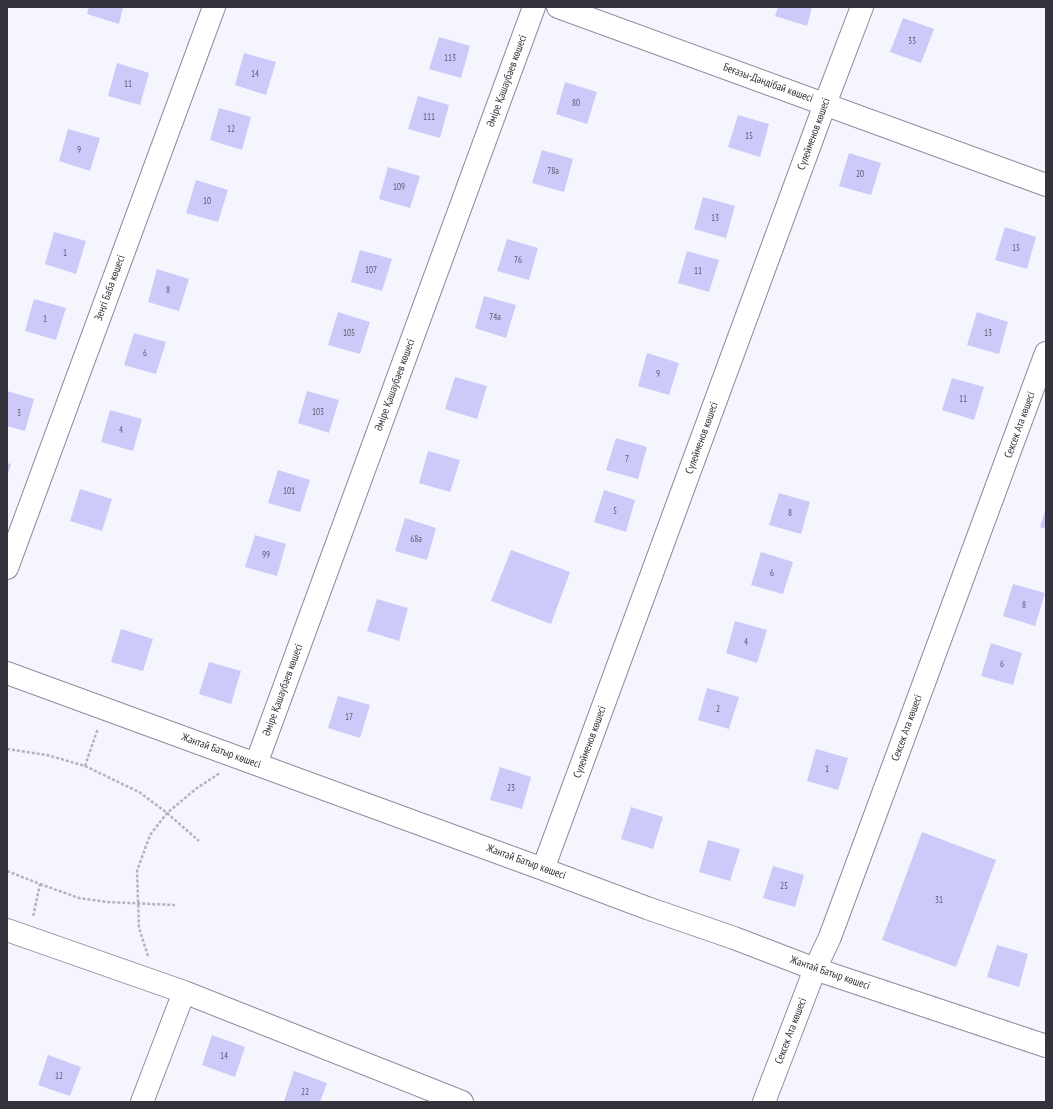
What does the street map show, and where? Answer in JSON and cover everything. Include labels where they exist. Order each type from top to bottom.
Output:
[{"type":"street","name":"Зеңгі Баба көшесі","points":[[7,568],[214,7]]},
{"type":"street","name":"Әміре Қашаубаев көшесі","points":[[249,761],[534,7]]},
{"type":"street","name":"Беғазы-Дәндібай көшесі","points":[[558,7],[1046,185]]},
{"type":"street","name":"Сүлейменов көшесі","points":[[543,869],[862,7]]},
{"type":"street","name":"Сексек Ата көшесі","points":[[764,1102],[815,969],[830,937],[1046,353]]},
{"type":"street","name":"Жантай Батыр көшесі","points":[[7,673],[647,908],[734,938],[815,969],[1046,1046]]},
{"type":"street","points":[[7,930],[184,992],[462,1102]]},
{"type":"street","points":[[142,1102],[184,992]]},
{"type":"path","points":[[85,766],[105,709]]},
{"type":"path","points":[[7,749],[47,755],[85,766],[139,792],[167,813],[199,841]]},
{"type":"path","points":[[161,984],[147,954],[139,928],[137,871],[150,835],[167,813],[197,788],[249,761]]},
{"type":"path","points":[[7,871],[79,898],[175,905]]},
{"type":"path","points":[[28,938],[40,884]]},
{"type":"building","points":[[89,7],[123,7],[119,24],[87,14]]},
{"type":"building","points":[[778,7],[812,7],[807,26],[775,16]]},
{"type":"building","points":[[903,18],[934,29],[921,63],[890,52]]},
{"type":"building","points":[[439,37],[470,46],[461,78],[429,69]]},
{"type":"building","points":[[244,53],[276,62],[266,95],[235,85]]},
{"type":"building","points":[[117,63],[149,73],[140,105],[108,96]]},
{"type":"building","points":[[565,82],[597,92],[587,124],[556,114]]},
{"type":"building","points":[[418,96],[449,105],[440,138],[408,129]]},
{"type":"building","points":[[219,108],[251,117],[242,150],[210,140]]},
{"type":"building","points":[[738,115],[769,124],[760,157],[728,147]]},
{"type":"building","points":[[68,129],[100,138],[90,171],[59,161]]},
{"type":"building","points":[[542,150],[573,159],[564,192],[532,183]]},
{"type":"building","points":[[849,153],[881,163],[871,195],[839,186]]},
{"type":"building","points":[[388,167],[420,176],[410,208],[379,199]]},
{"type":"building","points":[[196,180],[228,190],[218,222],[186,213]]},
{"type":"building","points":[[703,197],[735,206],[726,238],[694,229]]},
{"type":"building","points":[[1005,227],[1036,237],[1027,269],[995,260]]},
{"type":"building","points":[[54,232],[86,241],[76,274],[45,264]]},
{"type":"building","points":[[507,239],[538,248],[529,280],[497,271]]},
{"type":"building","points":[[360,250],[392,259],[382,291],[351,282]]},
{"type":"building","points":[[687,251],[719,260],[709,292],[678,283]]},
{"type":"building","points":[[157,269],[189,279],[179,311],[148,302]]},
{"type":"building","points":[[484,296],[516,305],[506,338],[475,328]]},
{"type":"building","points":[[34,299],[66,308],[56,340],[25,331]]},
{"type":"building","points":[[338,312],[370,322],[360,354],[328,345]]},
{"type":"building","points":[[977,312],[1008,322],[999,354],[967,345]]},
{"type":"building","points":[[134,333],[166,342],[156,374],[124,365]]},
{"type":"building","points":[[647,353],[679,363],[669,395],[638,386]]},
{"type":"building","points":[[455,377],[487,386],[477,419],[445,409]]},
{"type":"building","points":[[952,378],[984,387],[974,420],[942,410]]},
{"type":"building","points":[[7,391],[34,399],[25,431],[7,426]]},
{"type":"building","points":[[307,391],[339,400],[329,433],[298,423]]},
{"type":"building","points":[[110,410],[142,419],[133,451],[101,442]]},
{"type":"building","points":[[616,438],[647,447],[638,479],[606,470]]},
{"type":"building","points":[[428,451],[460,460],[450,492],[419,483]]},
{"type":"building","points":[[7,463],[11,464],[7,476]]},
{"type":"building","points":[[278,470],[310,480],[300,512],[268,503]]},
{"type":"building","points":[[80,489],[112,499],[102,531],[70,521]]},
{"type":"building","points":[[604,490],[635,500],[626,532],[594,522]]},
{"type":"building","points":[[779,493],[810,502],[801,534],[769,525]]},
{"type":"building","points":[[1046,508],[1046,529],[1040,527]]},
{"type":"building","points":[[405,518],[436,528],[427,560],[395,551]]},
{"type":"building","points":[[255,535],[286,544],[277,576],[245,567]]},
{"type":"building","points":[[511,550],[570,572],[551,624],[491,601]]},
{"type":"building","points":[[761,552],[793,562],[783,594],[751,585]]},
{"type":"building","points":[[1013,584],[1045,593],[1035,626],[1003,616]]},
{"type":"building","points":[[377,599],[408,608],[399,641],[367,631]]},
{"type":"building","points":[[735,621],[767,630],[757,663],[726,653]]},
{"type":"building","points":[[121,629],[153,639],[143,671],[111,662]]},
{"type":"building","points":[[991,643],[1022,653],[1013,685],[981,676]]},
{"type":"building","points":[[209,662],[241,671],[231,704],[199,694]]},
{"type":"building","points":[[707,688],[739,697],[729,729],[698,720]]},
{"type":"building","points":[[338,696],[370,705],[360,738],[328,728]]},
{"type":"building","points":[[816,749],[848,758],[838,790],[807,781]]},
{"type":"building","points":[[500,767],[531,777],[522,809],[490,800]]},
{"type":"building","points":[[631,807],[663,817],[653,849],[621,839]]},
{"type":"building","points":[[922,832],[996,860],[956,967],[882,940]]},
{"type":"building","points":[[708,840],[740,849],[730,881],[699,872]]},
{"type":"building","points":[[773,866],[804,875],[795,907],[763,898]]},
{"type":"building","points":[[997,945],[1028,954],[1019,987],[987,977]]},
{"type":"building","points":[[212,1035],[245,1047],[235,1077],[202,1065]]},
{"type":"building","points":[[48,1055],[81,1067],[70,1096],[38,1085]]},
{"type":"building","points":[[294,1071],[327,1083],[320,1102],[284,1101]]}]
